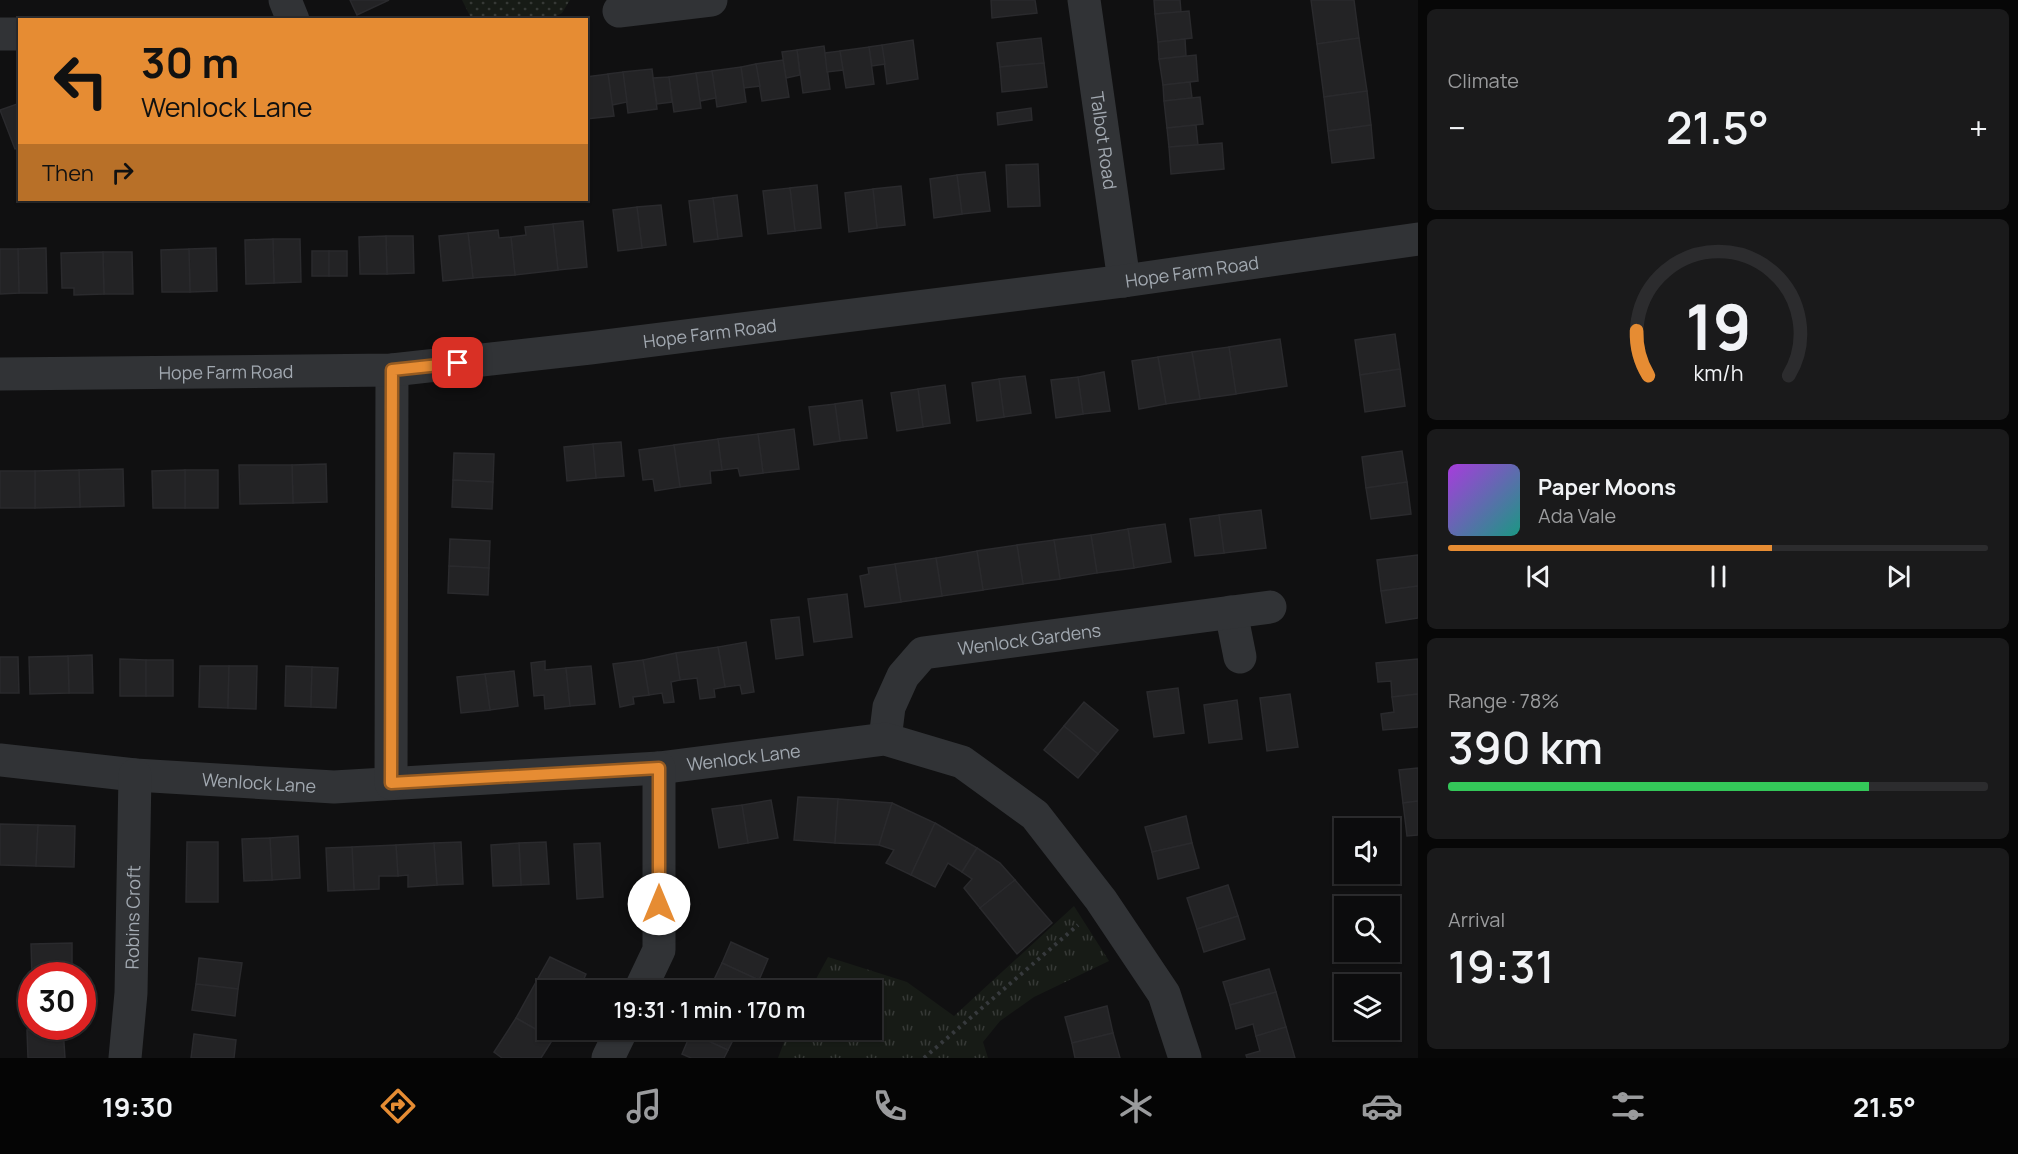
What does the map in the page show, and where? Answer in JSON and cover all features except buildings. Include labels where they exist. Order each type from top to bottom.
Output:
[{"type":"street","points":[[285,0],[292,18]]},
{"type":"street","points":[[619,11],[711,0]]},
{"type":"street","name":"Talbot Road","points":[[1084,0],[1124,281]]},
{"type":"street","points":[[0,34],[18,34]]},
{"type":"street","name":"Hope Farm Road","points":[[0,374],[392,370],[590,348],[1124,281],[1418,239]]},
{"type":"street","points":[[391,783],[392,370]]},
{"type":"street","name":"Wenlock Gardens","points":[[885,739],[889,707],[903,676],[923,653],[1270,607]]},
{"type":"street","points":[[1231,612],[1240,657]]},
{"type":"street","name":"Wenlock Lane","points":[[0,760],[135,775],[334,787],[659,768],[885,739],[962,762],[1035,815],[1101,900],[1164,994],[1185,1058]]},
{"type":"street","points":[[645,980],[659,950],[659,768]]},
{"type":"street","name":"Robins Croft","points":[[125,1058],[130,993],[135,775]]},
{"type":"street","points":[[608,1058],[617,1040]]},
{"type":"path","points":[[924,1058],[1075,929],[1101,900]]},
{"type":"green space","points":[[462,0],[570,0],[562,13],[553,18],[471,18]]},
{"type":"green space","points":[[1074,906],[1109,961],[1034,997],[1000,1021],[983,1042],[988,1058],[778,1058],[785,1040],[882,1040],[882,980],[815,980],[828,957],[907,982],[954,1016]]},
{"type":"route","points":[[458,363],[392,370],[391,783],[659,768],[659,904]]}]
